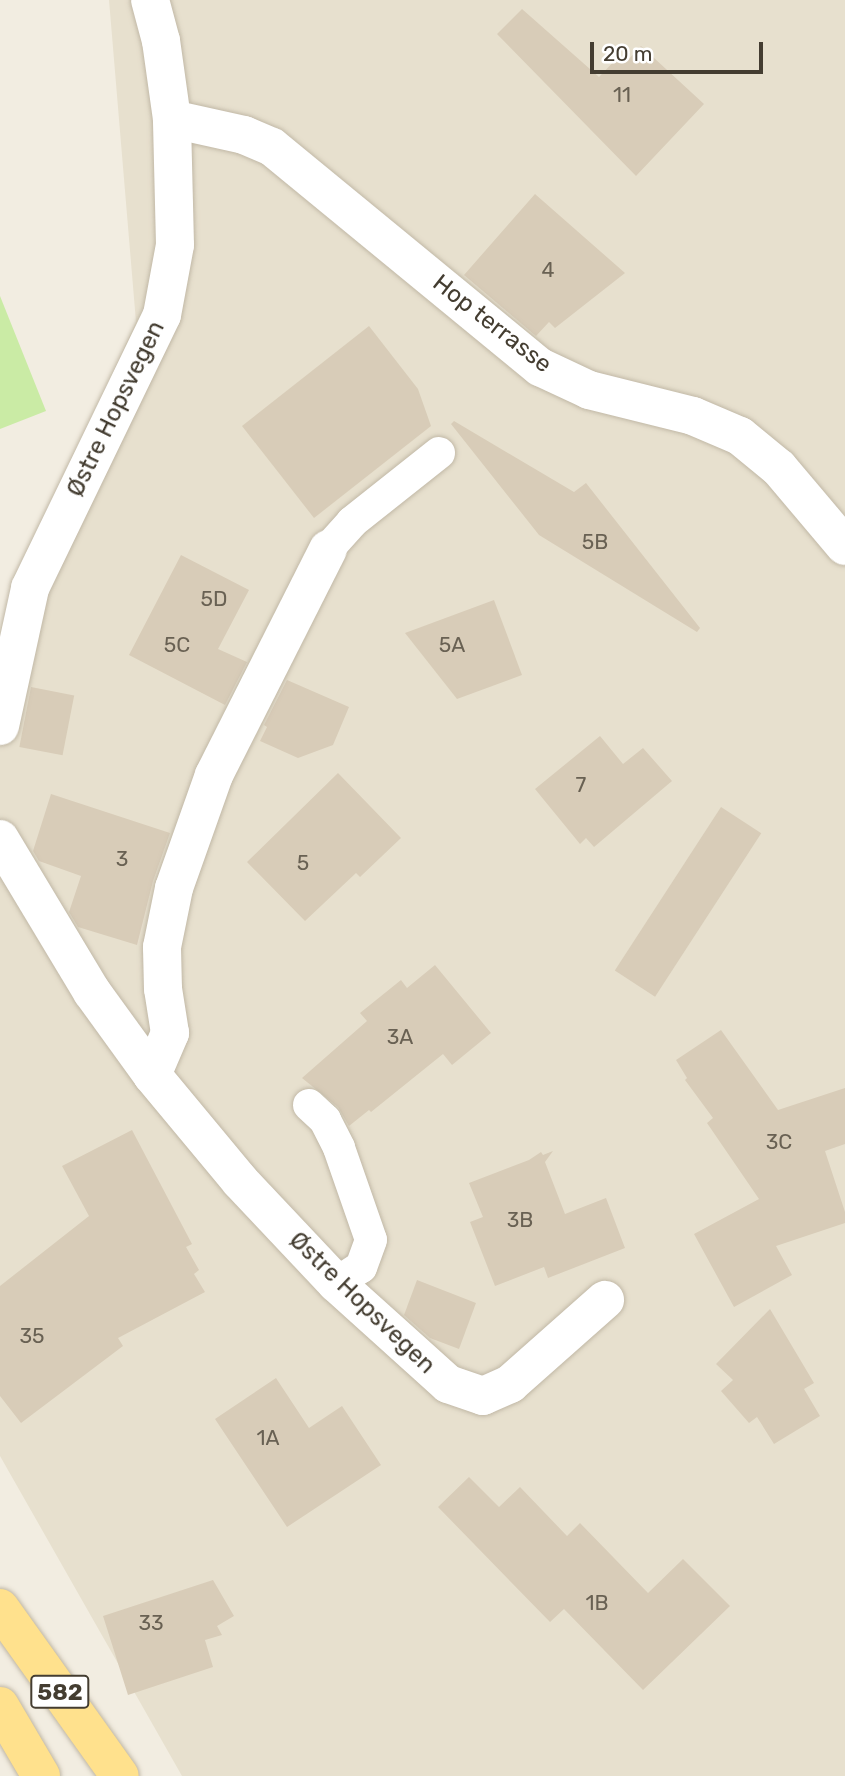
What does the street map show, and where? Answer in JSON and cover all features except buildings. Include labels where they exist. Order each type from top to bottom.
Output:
[{"type":"main road","name":"582","points":[[0,1608],[120,1776]]},
{"type":"main road","name":"582","points":[[0,1706],[41,1776]]},
{"type":"street","name":"Østre Hopsvegen","points":[[0,726],[30,588],[162,315],[175,245],[172,119],[161,40],[149,0]]},
{"type":"street","name":"Hop terrasse","points":[[172,119],[244,135],[272,148],[540,367],[589,390],[693,416],[740,436],[779,468],[845,546]]},
{"type":"street","points":[[152,1075],[170,1033],[163,989],[162,947],[174,888],[214,775],[327,549]]},
{"type":"street","name":"Østre Hopsvegen","points":[[0,839],[92,992],[152,1075],[240,1181],[336,1283],[447,1384],[482,1396],[510,1384],[605,1300]]},
{"type":"lane","points":[[327,549],[352,522],[439,453]]},
{"type":"lane","points":[[309,1105],[324,1120],[340,1148],[371,1240],[361,1267],[336,1283]]},
{"type":"shaded area","points":[[109,0],[845,0],[845,1776],[182,1776],[0,1456],[0,709],[21,573],[136,322]]},
{"type":"green space","points":[[0,296],[46,411],[0,429]]}]
